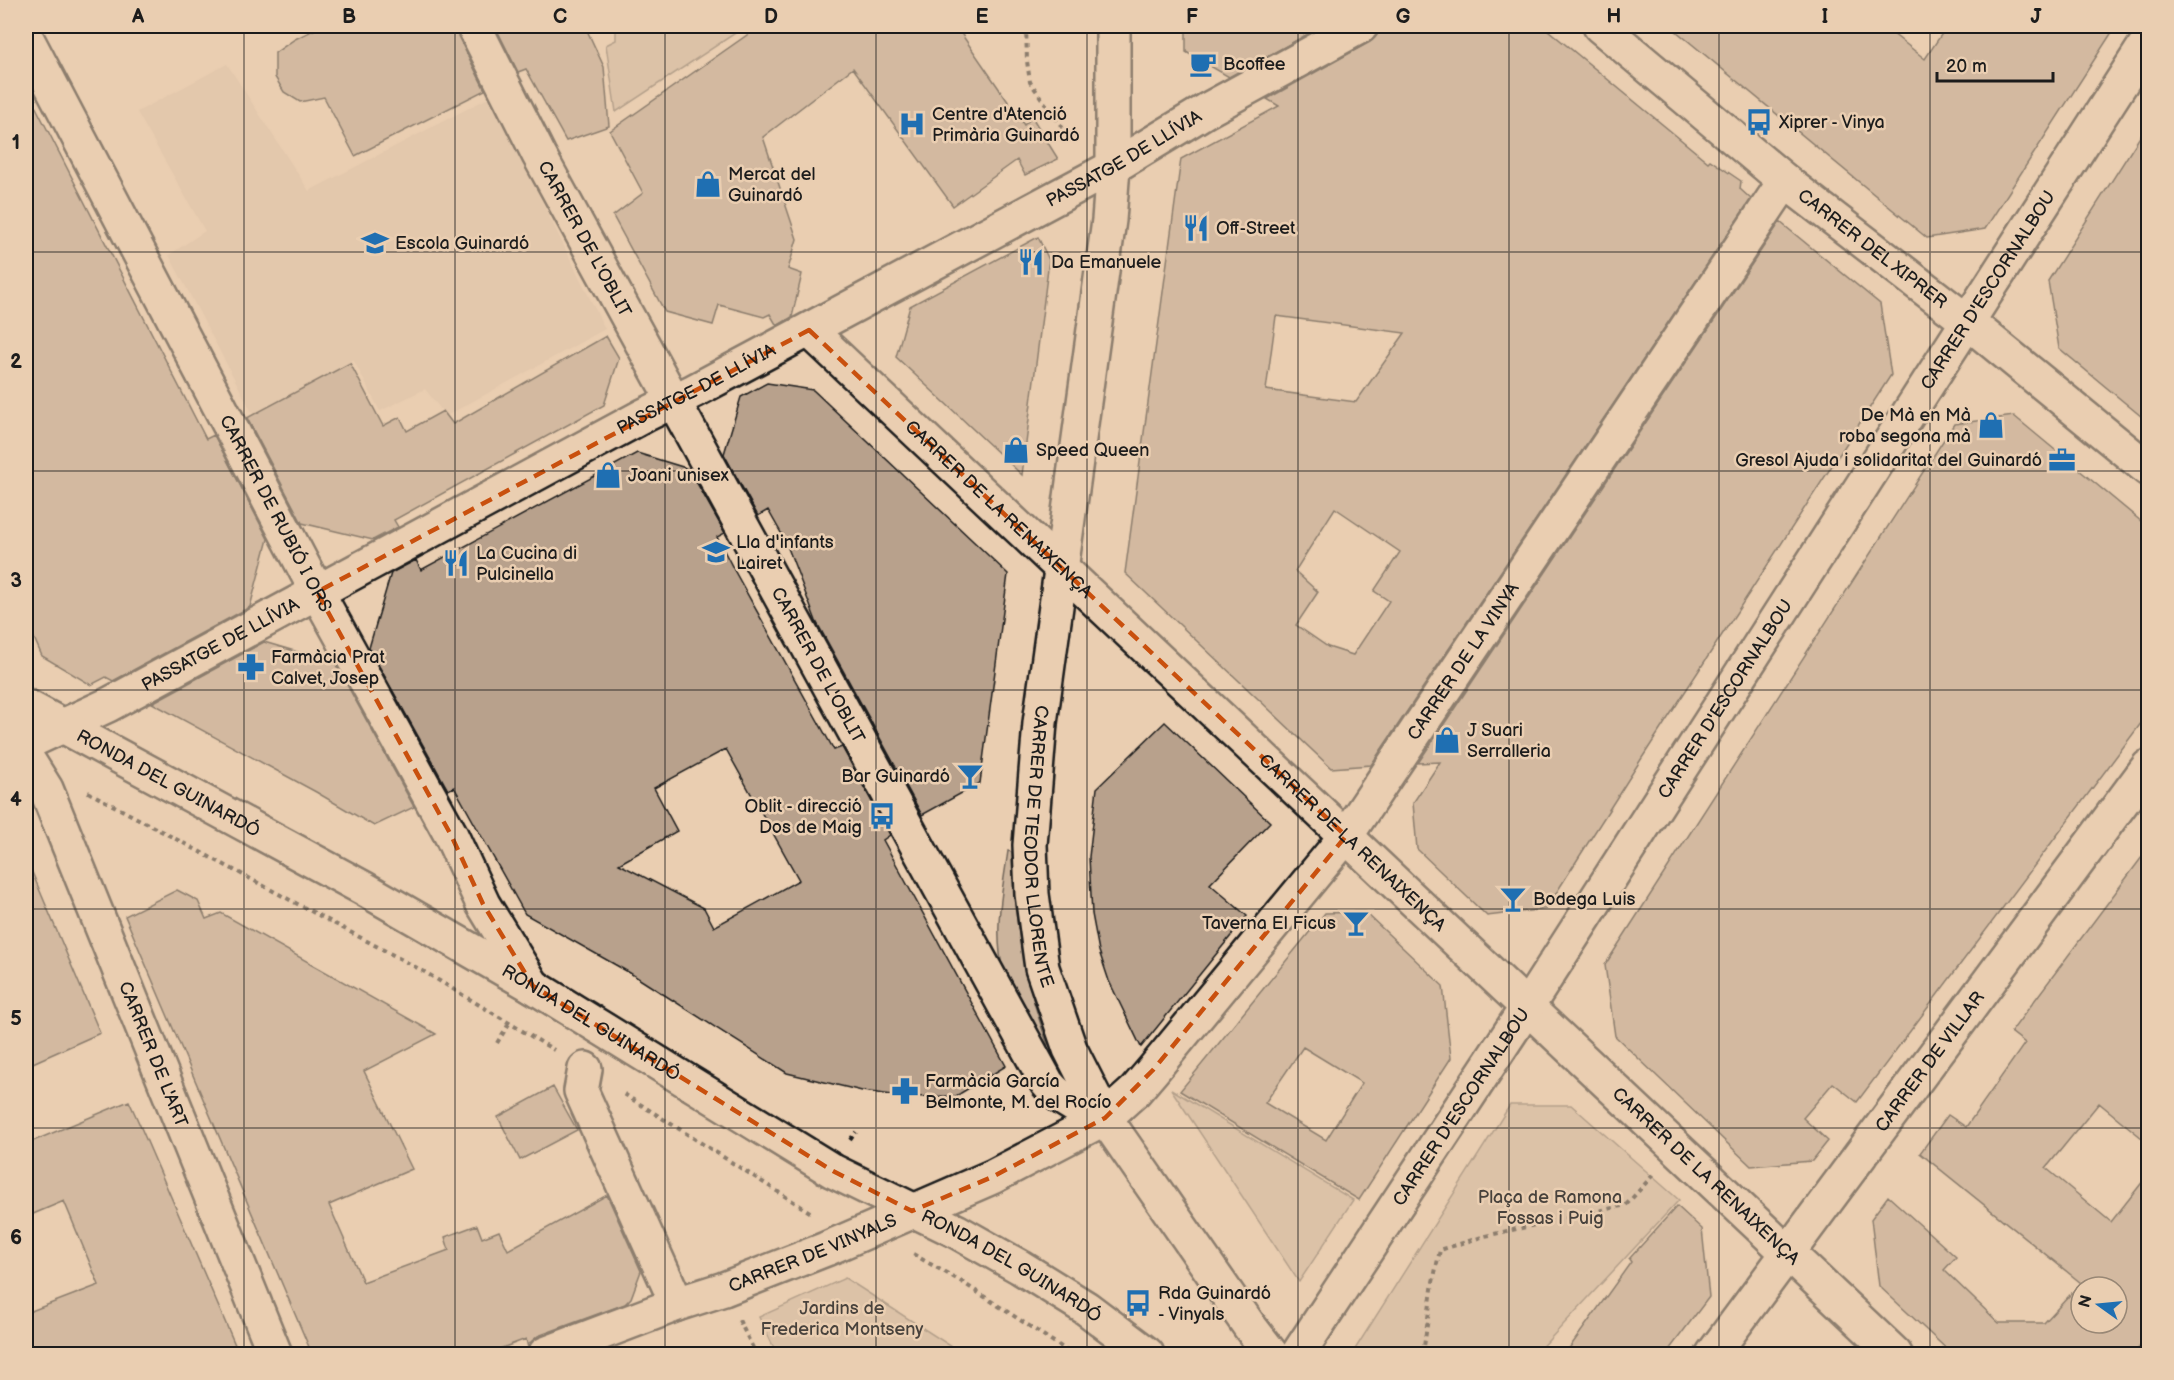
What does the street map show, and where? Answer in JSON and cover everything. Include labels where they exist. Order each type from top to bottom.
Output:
[{"type":"street","name":"CARRER DE L'OBLIT","points":[[474,26],[539,155],[1047,1083],[1057,1095],[1079,1109],[1106,1118]]},
{"type":"street","name":"CARRER DE TEODOR LLORENTE","points":[[1113,26],[1113,167],[1109,220],[1063,569],[1040,723],[1030,845],[1032,894],[1042,968],[1070,1049],[1106,1118],[1250,1327],[1272,1354]]},
{"type":"street","name":"PASSATGE DE LLÍVIA","points":[[26,743],[108,705],[1113,167],[1207,110],[1361,26]]},
{"type":"street","name":"CARRER DEL XIPRER","points":[[1600,26],[1785,181],[1968,322],[2148,470]]},
{"type":"street","name":"CARRER DE RUBIÓ I ORS","points":[[26,37],[317,592],[451,835],[483,904],[533,986]]},
{"type":"street","name":"CARRER D'ESCORNALBOU","points":[[1298,1354],[1527,1007],[2148,41]]},
{"type":"street","name":"CARRER DE LA VINYA","points":[[1106,1118],[1153,1070],[1346,836],[1785,181]]},
{"type":"street","name":"CARRER DE LA RENAIXENÇA","points":[[809,330],[1895,1354]]},
{"type":"street","name":"RONDA DEL GUINARDÓ","points":[[26,706],[363,888],[533,986],[833,1171],[956,1232],[1020,1267],[1086,1308],[1147,1354]]},
{"type":"street","name":"CARRER DE L'ART","points":[[26,757],[46,789],[275,1354]]},
{"type":"street","name":"CARRER DE VILLAR","points":[[1713,1354],[1790,1254],[2148,767]]},
{"type":"street","points":[[585,1069],[580,1091],[677,1304]]},
{"type":"street","name":"CARRER DE VINYALS","points":[[545,1354],[745,1281],[826,1248],[992,1177],[1106,1118]]},
{"type":"path","points":[[1026,26],[1030,82],[1069,137]]},
{"type":"path","points":[[84,790],[423,971],[510,1022],[819,1218]]},
{"type":"path","points":[[497,1043],[510,1022]]},
{"type":"path","points":[[1424,1354],[1433,1282],[1440,1250],[1485,1236],[1626,1205],[1657,1171]]},
{"type":"path","name":"RONDA DEL GUINARDÓ","points":[[909,1252],[962,1282],[1072,1354]]},
{"type":"path","points":[[742,1327],[756,1354]]},
{"type":"highlighted area","points":[[809,330],[1346,836],[1153,1070],[1105,1118],[992,1177],[912,1211],[833,1171],[533,986],[483,904],[451,835],[317,592]]},
{"type":"shaded area","name":"Escola Guinardó","points":[[227,64],[309,191],[490,97],[605,329],[446,416],[425,389],[380,411],[353,359],[350,363],[253,414],[169,255],[205,231],[137,112]]},
{"type":"green space","points":[[616,26],[746,26],[616,112],[606,45],[616,40]]},
{"type":"green space","points":[[1008,851],[1012,852],[1015,901],[1022,950],[1033,998],[1048,1045],[1042,1048],[1004,975],[1001,959],[999,928]]},
{"type":"green space","points":[[1171,1089],[1353,1200],[1299,1282]]},
{"type":"green space","name":"Plaça de Ramona Fossas i Puig","points":[[1510,1105],[1571,1105],[1679,1200],[1536,1354],[1352,1354]]},
{"type":"green space","name":"Jardins de Frederica Montseny","points":[[845,1278],[963,1354],[777,1354],[759,1317]]},
{"type":"building","points":[[322,26],[455,26],[485,90],[355,156],[324,97],[300,102],[284,92],[275,77],[275,53],[295,39]]},
{"type":"building","points":[[495,26],[585,26],[604,67],[609,126],[566,141],[526,69],[518,72]]},
{"type":"building","name":"Mercat del Guinardó","points":[[760,26],[956,26],[1024,125],[1032,117],[1058,159],[1025,175],[1017,160],[953,206],[853,68],[763,137],[797,239],[788,269],[802,274],[792,317],[777,326],[770,314],[764,317],[719,305],[713,325],[665,312],[613,216],[643,193],[610,131]]},
{"type":"building","points":[[1186,26],[1323,26],[1229,77],[1186,52]]},
{"type":"building","points":[[1380,26],[1543,26],[1708,162],[1710,160],[1741,181],[1740,189],[1751,199],[1371,765],[1331,768],[1125,573],[1181,159],[1279,106],[1267,99],[1370,42],[1377,35]],"holes":[[[1276,316],[1405,333],[1356,402],[1266,390]],[[1335,508],[1400,552],[1374,591],[1389,601],[1353,655],[1328,647],[1296,625],[1318,592],[1295,571]]]},
{"type":"building","points":[[1670,26],[1883,26],[1925,59],[1947,26],[2116,26],[1985,229],[1927,238]]},
{"type":"building","points":[[26,88],[206,439],[214,435],[268,539],[250,607],[113,681],[106,677],[91,685],[42,656],[26,620]]},
{"type":"building","points":[[2148,124],[2148,422],[2059,348],[2048,281]]},
{"type":"building","points":[[1780,222],[1880,304],[1891,375],[1546,909],[1487,916],[1417,849],[1413,803],[1440,762],[1418,763]]},
{"type":"building","points":[[1038,237],[1049,260],[1022,475],[896,357],[910,306]]},
{"type":"building","points":[[606,336],[619,358],[604,405],[394,520],[398,527],[373,540],[302,523],[247,418],[350,363],[383,426],[400,417],[407,431],[443,411],[453,424]]},
{"type":"building","points":[[767,383],[813,390],[1008,574],[980,783],[922,815],[816,621],[785,540],[768,510],[758,516],[724,454],[741,397]]},
{"type":"building","points":[[2014,416],[2148,527],[2148,714],[1857,1102],[1833,1083],[1803,1118],[1828,1141],[1812,1161],[1751,1166],[1615,1036],[1605,965],[1954,424]]},
{"type":"building","points":[[637,453],[689,469],[725,533],[717,537],[734,570],[834,750],[842,747],[890,835],[883,840],[1006,1066],[956,1096],[908,1097],[862,1091],[787,1073],[630,973],[525,914],[454,787],[448,790],[369,648],[391,573],[416,560],[421,570]],"holes":[[[726,749],[799,880],[714,927],[704,908],[619,864],[677,831],[654,788]]]},
{"type":"building","points":[[264,642],[335,663],[414,807],[374,826],[152,703]]},
{"type":"building","points":[[1165,722],[1270,822],[1210,884],[1247,916],[1141,1047],[1109,981],[1099,951],[1092,914],[1089,857],[1097,788]]},
{"type":"building","points":[[2148,849],[2148,1143],[2099,1103],[2046,1168],[2111,1222],[2148,1175],[2148,1336],[2134,1354],[1952,1354],[1879,1286],[1871,1219],[1888,1196],[1956,1257],[1944,1270],[1999,1323],[2044,1323],[2069,1296],[2069,1335],[2129,1335],[2129,1275],[2071,1275],[1920,1153],[1948,1115],[1966,1127],[2025,1043],[2011,1032]]},
{"type":"building","points":[[26,858],[100,1033],[26,1066]]},
{"type":"building","points":[[177,890],[198,901],[206,919],[221,913],[436,1034],[364,1071],[412,1169],[329,1205],[363,1282],[449,1250],[445,1237],[477,1225],[482,1238],[499,1231],[508,1250],[607,1195],[641,1271],[631,1298],[625,1304],[538,1336],[528,1348],[526,1339],[486,1354],[312,1354],[125,916]]},
{"type":"building","points":[[1365,912],[1443,986],[1451,1058],[1359,1200],[1180,1091],[1325,913]],"holes":[[[1303,1047],[1362,1083],[1326,1140],[1265,1103]]]},
{"type":"building","points":[[553,1087],[577,1130],[520,1160],[498,1117]]},
{"type":"building","points":[[129,1101],[239,1354],[26,1354],[26,1313],[99,1285],[64,1201],[26,1217],[26,1144]]},
{"type":"building","points":[[1677,1206],[1702,1229],[1709,1297],[1666,1354],[1565,1354],[1631,1262],[1629,1259]]},
{"type":"place","name":"Bcoffee","points":[[1203,64]]},
{"type":"place","name":"Xiprer - Vinya","points":[[1759,122]]},
{"type":"place","name":"Centre d'Atenció Primària Guinardó","points":[[912,124]]},
{"type":"place","name":"Mercat del Guinardó","points":[[708,184]]},
{"type":"place","name":"Off-Street","points":[[1196,228]]},
{"type":"place","name":"Escola Guinardó","points":[[375,243]]},
{"type":"place","name":"Da Emanuele","points":[[1031,262]]},
{"type":"place","name":"De Mà en Mà roba segona mà","points":[[1991,425]]},
{"type":"place","name":"Speed Queen","points":[[1016,450]]},
{"type":"place","name":"Gresol Ajuda i solidaritat del Guinardó","points":[[2062,460]]},
{"type":"place","name":"Joani unisex","points":[[608,475]]},
{"type":"place","name":"Lla d'infants Lairet","points":[[716,552]]},
{"type":"place","name":"La Cucina di Pulcinella","points":[[456,563]]},
{"type":"place","name":"Farmàcia Prat Calvet, Josep","points":[[251,667]]},
{"type":"place","name":"J Suari Serralleria","points":[[1447,740]]},
{"type":"place","name":"Bar Guinardó","points":[[970,776]]},
{"type":"place","name":"Oblit - direcció Dos de Maig","points":[[882,816]]},
{"type":"place","name":"Bodega Luis","points":[[1513,899]]},
{"type":"place","name":"Taverna El Ficus","points":[[1356,923]]},
{"type":"place","name":"Farmàcia García Belmonte, M. del Rocío","points":[[905,1091]]},
{"type":"place","name":"Rda Guinardó - Vinyals","points":[[1138,1303]]}]
